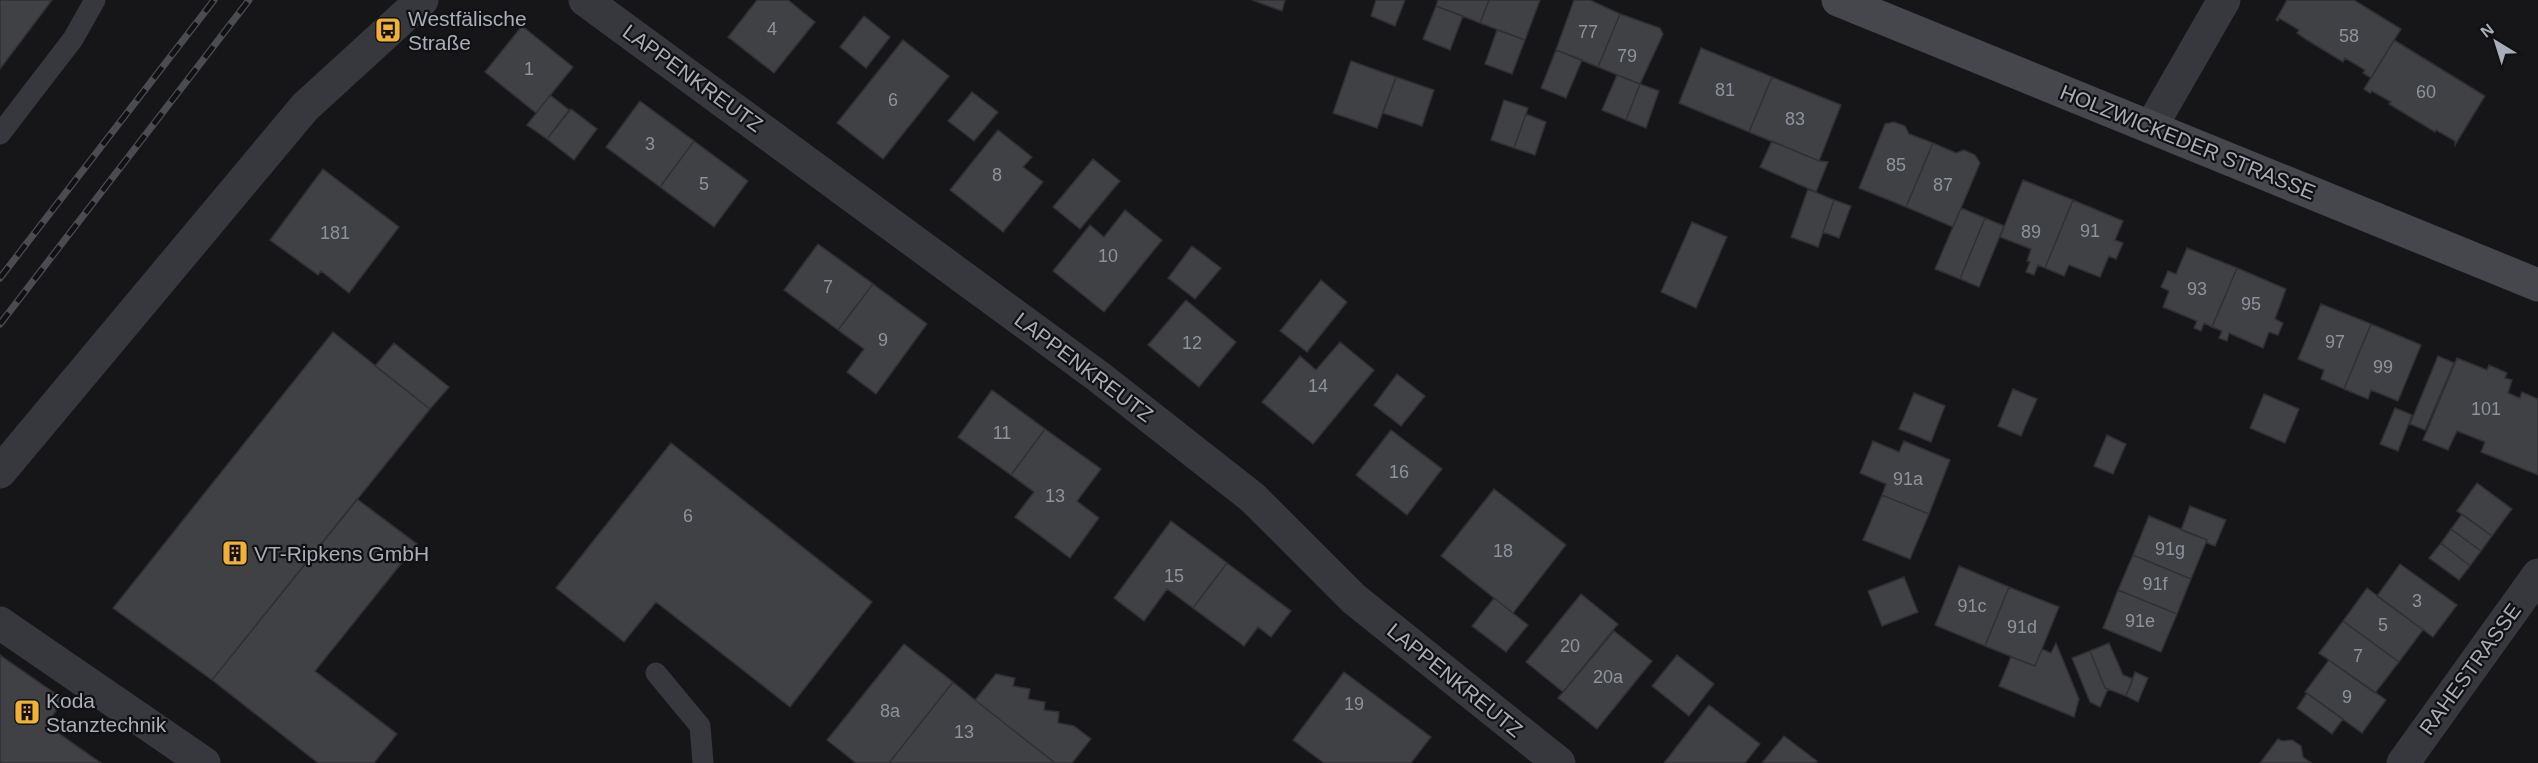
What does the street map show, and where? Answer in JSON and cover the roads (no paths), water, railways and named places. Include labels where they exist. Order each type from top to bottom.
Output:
[{"type":"main road","name":"HOLZWICKEDER STRASSE","points":[[1838,0],[2538,285]]},
{"type":"street","points":[[0,472],[305,107],[422,0]]},
{"type":"street","name":"LAPPENKREUTZ","points":[[585,0],[1099,377],[1253,498],[1354,599],[1559,763]]},
{"type":"street","points":[[2151,127],[2224,0]]},
{"type":"street","name":"RAHESTRASSE","points":[[2403,763],[2538,575]]},
{"type":"street","points":[[0,623],[204,763]]},
{"type":"lane","points":[[0,134],[73,39],[95,0]]},
{"type":"lane","points":[[656,673],[700,726],[703,763]]},
{"type":"railway","points":[[0,278],[214,0]]},
{"type":"railway","points":[[0,324],[249,0]]},
{"type":"place","name":"Westfälische Straße","points":[[388,30]]},
{"type":"place","name":"VT-Ripkens GmbH","points":[[235,553]]},
{"type":"place","name":"Koda Stanztechnik","points":[[27,712]]}]
